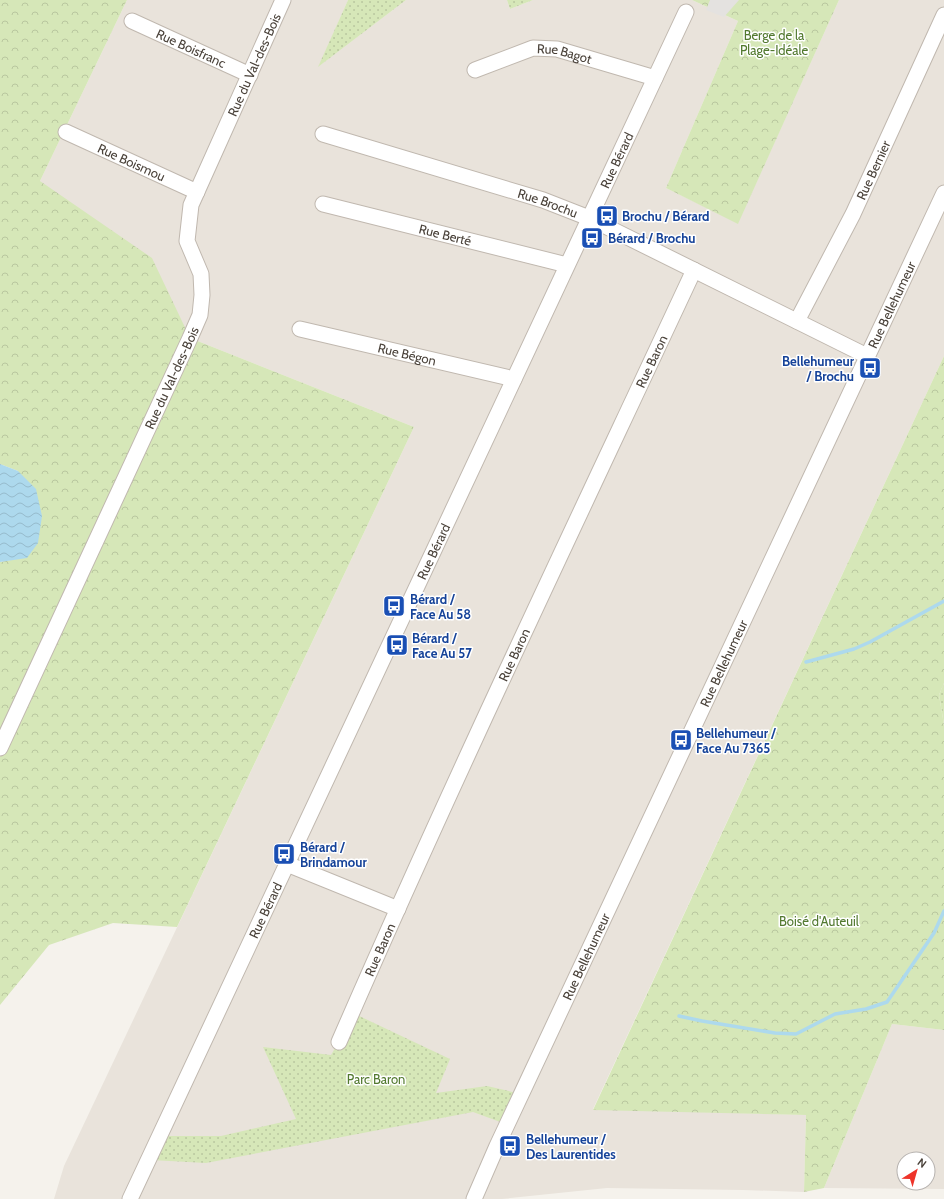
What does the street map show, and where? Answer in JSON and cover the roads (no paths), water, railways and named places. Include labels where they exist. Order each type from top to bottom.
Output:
[{"type":"street","name":"Rue du Val-des-Bois","points":[[0,748],[200,315],[202,295],[201,274],[187,241],[191,205],[283,0]]},
{"type":"street","name":"Rue Bérard","points":[[130,1199],[686,12]]},
{"type":"street","name":"Rue Bernier","points":[[797,321],[853,214],[944,15]]},
{"type":"street","name":"Rue Boisfranc","points":[[132,21],[250,75]]},
{"type":"street","name":"Rue Bagot","points":[[475,70],[533,48],[558,50],[655,78]]},
{"type":"street","name":"Rue Boismou","points":[[66,132],[197,192]]},
{"type":"street","name":"Rue Brochu","points":[[323,134],[543,200],[589,218],[867,356]]},
{"type":"street","name":"Rue Bellehumeur","points":[[474,1199],[497,1146],[944,193]]},
{"type":"street","name":"Rue Berté","points":[[323,204],[567,265]]},
{"type":"street","name":"Rue Baron","points":[[339,1042],[511,661],[694,270]]},
{"type":"street","name":"Rue Bégon","points":[[300,329],[514,379]]},
{"type":"street","points":[[287,864],[398,909]]},
{"type":"water","points":[[0,464],[18,471],[36,489],[42,516],[38,543],[27,558],[0,562]]},
{"type":"waterway","points":[[806,662],[854,649],[870,642],[944,601]]},
{"type":"waterway","points":[[679,1016],[775,1033],[796,1034],[835,1014],[866,1009],[887,1002],[934,933],[944,911]]},
{"type":"place","name":"Brochu / Bérard","points":[[607,216]]},
{"type":"place","name":"Bérard / Brochu","points":[[592,238]]},
{"type":"place","name":"Bellehumeur / Brochu","points":[[870,368]]},
{"type":"place","name":"Bérard / Face Au 58","points":[[394,606]]},
{"type":"place","name":"Bérard / Face Au 57","points":[[397,645]]},
{"type":"place","name":"Bellehumeur / Face Au 7365","points":[[681,740]]},
{"type":"place","name":"Bérard / Brindamour","points":[[284,854]]},
{"type":"place","name":"Bellehumeur / Des Laurentides","points":[[510,1146]]},
{"type":"park label","name":"Berge de la Plage-Idéale","points":[[774,42]]},
{"type":"park label","name":"Boisé d'Auteuil","points":[[819,921]]},
{"type":"park label","name":"Parc Baron","points":[[376,1079]]}]
